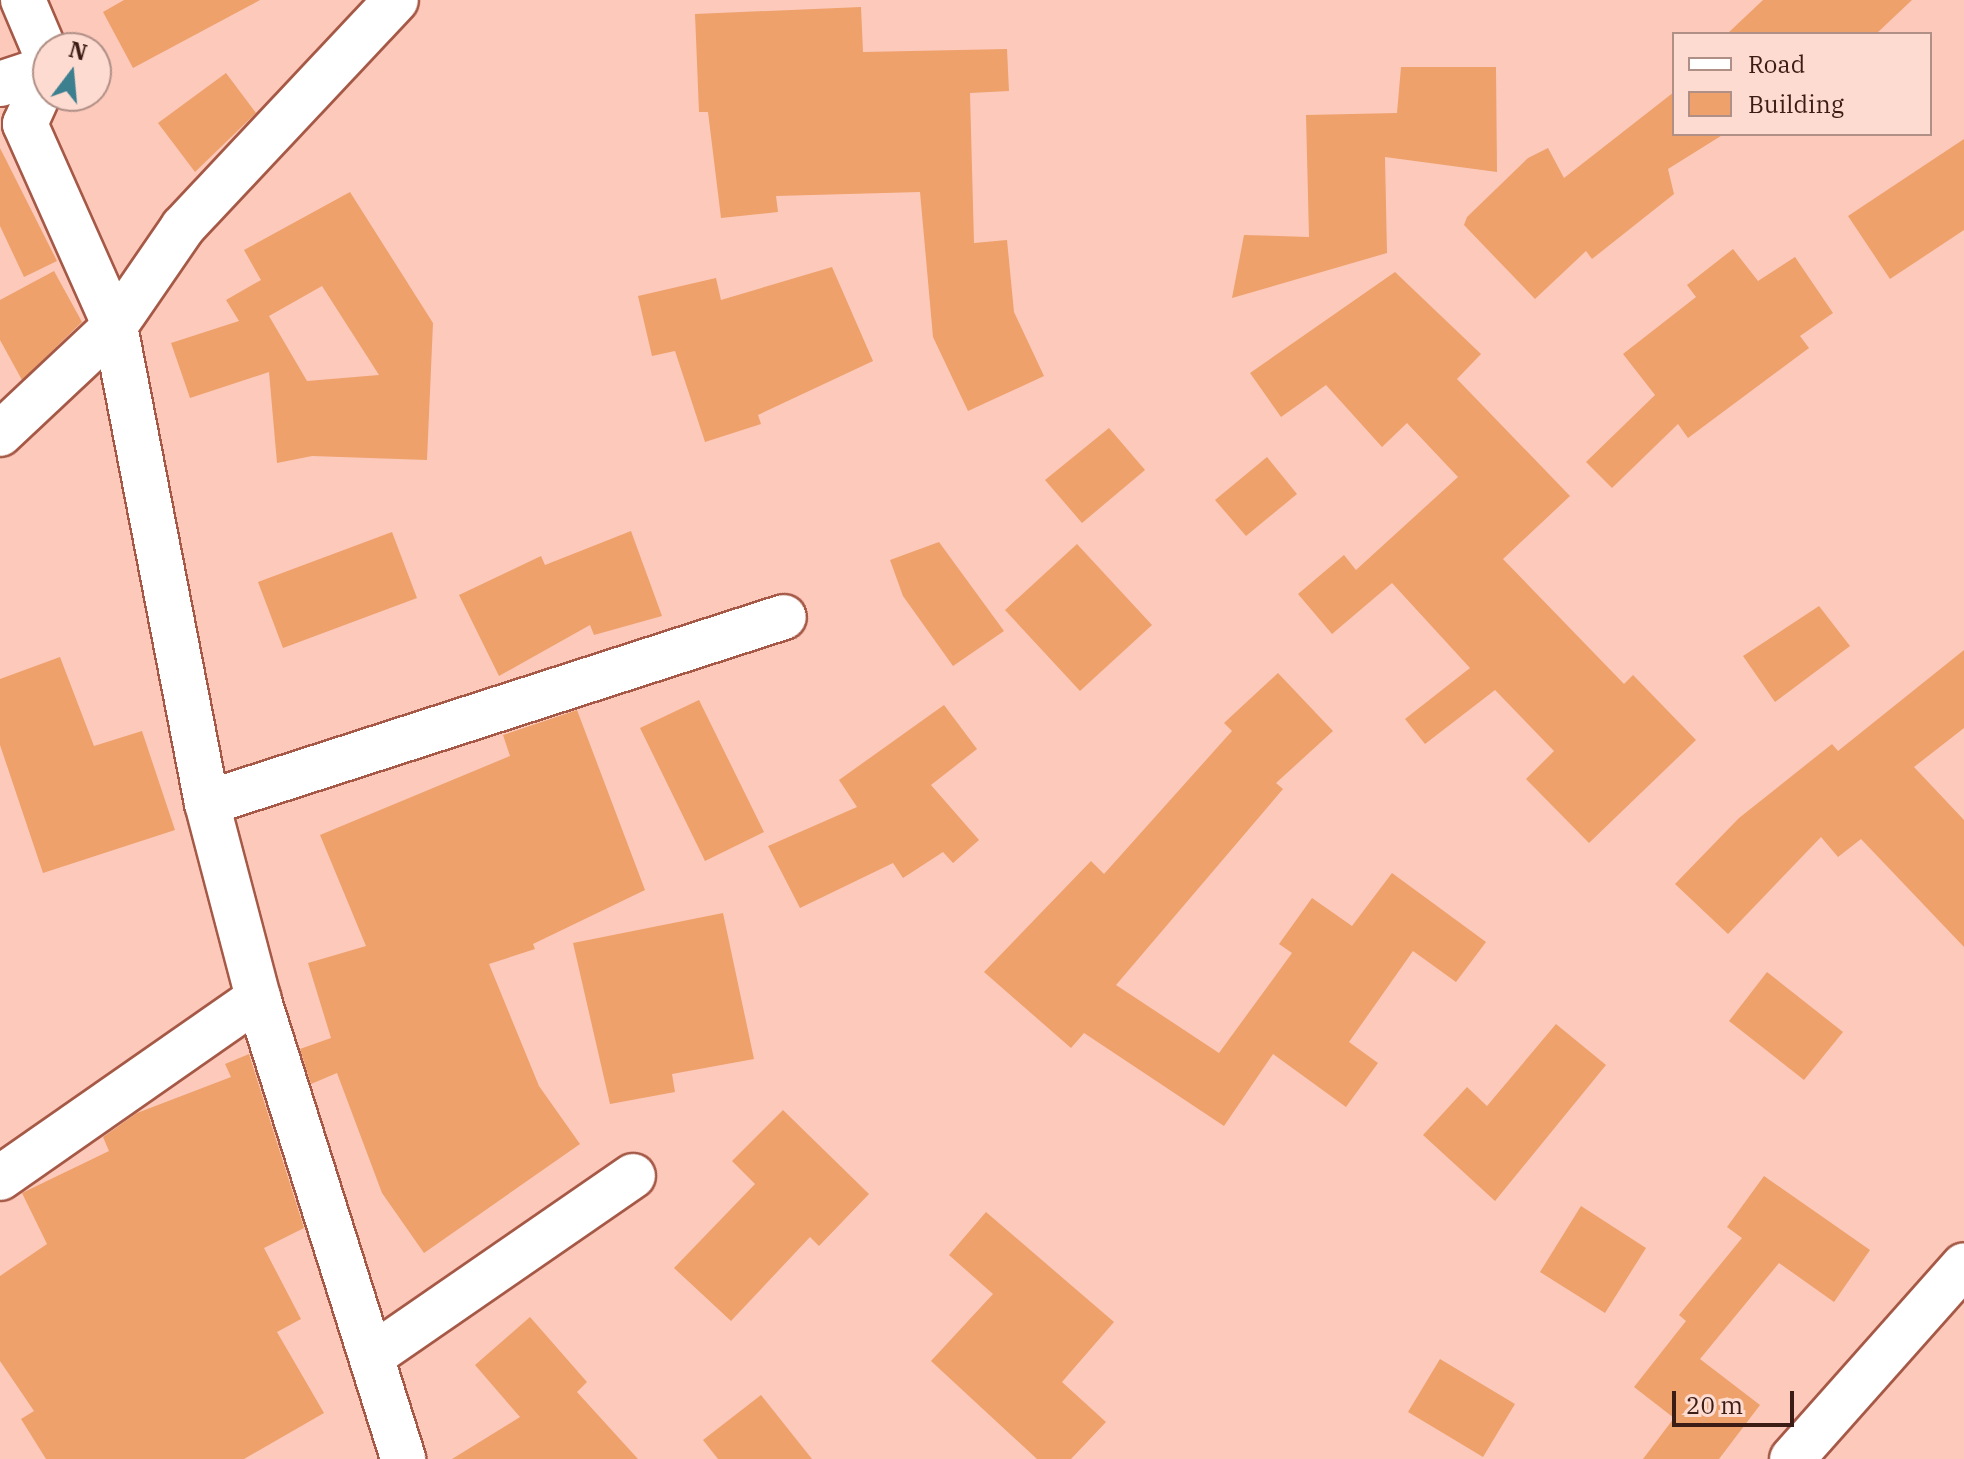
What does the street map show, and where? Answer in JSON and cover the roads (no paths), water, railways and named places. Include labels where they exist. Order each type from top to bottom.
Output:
[{"type":"street","points":[[23,0],[37,32]]},
{"type":"street","points":[[0,434],[115,326],[183,227],[396,0]]},
{"type":"street","points":[[0,84],[32,75]]},
{"type":"street","points":[[32,108],[25,124],[115,326],[207,803],[258,998],[403,1459]]},
{"type":"street","points":[[207,803],[784,617]]},
{"type":"street","points":[[0,1178],[258,998]]},
{"type":"street","points":[[372,1356],[633,1176]]},
{"type":"street","points":[[1792,1459],[1964,1265]]}]
